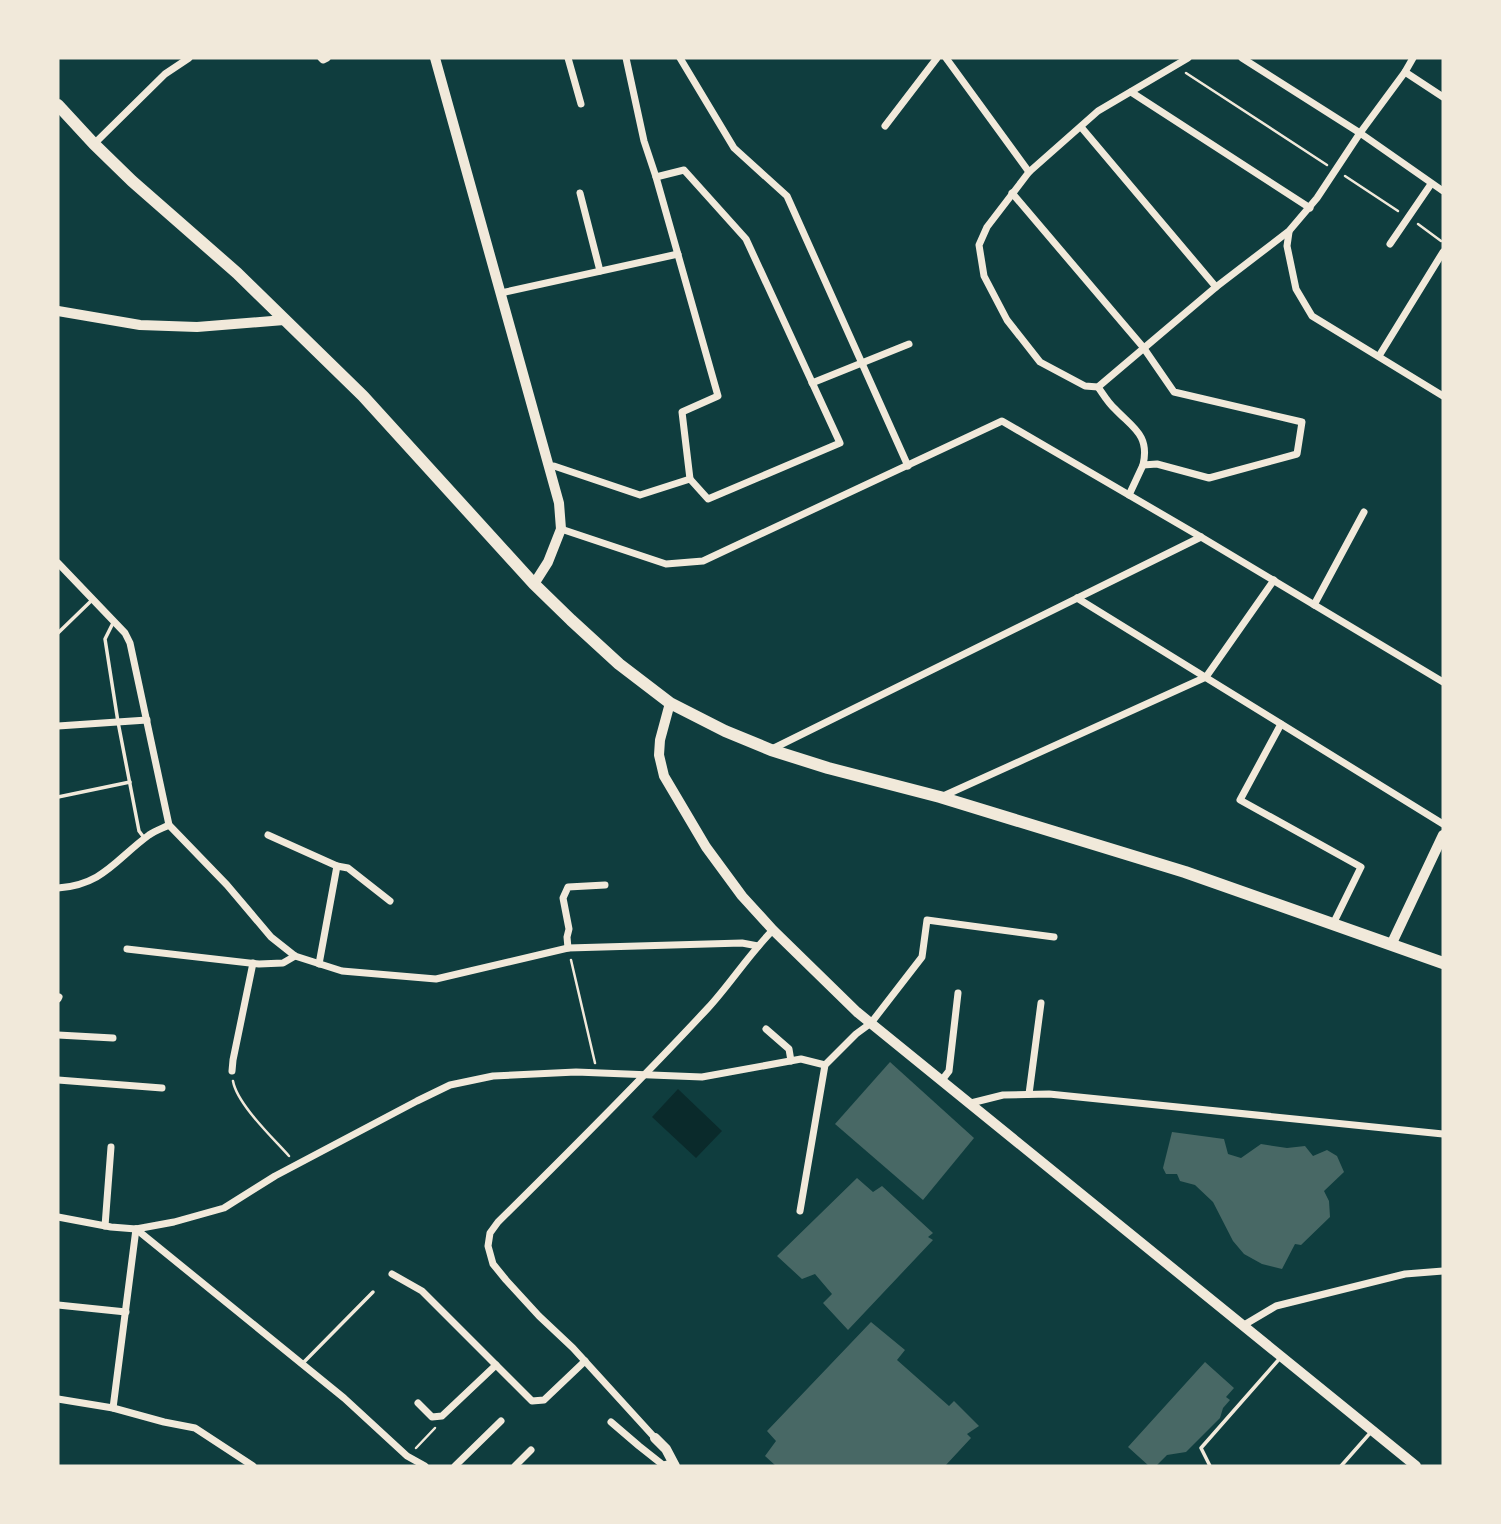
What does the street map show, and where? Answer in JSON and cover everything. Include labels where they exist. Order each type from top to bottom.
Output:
[{"type":"main road","points":[[58,105],[132,181],[237,273],[363,396],[534,584],[598,646],[670,703],[771,750],[940,797],[1185,872],[1443,963]]},
{"type":"street","points":[[94,144],[165,74],[189,58]]},
{"type":"street","points":[[321,58],[327,58]]},
{"type":"street","points":[[435,58],[559,503],[561,529],[548,562],[534,584]]},
{"type":"street","points":[[568,58],[581,104]]},
{"type":"street","points":[[626,58],[644,141],[718,396],[682,412],[690,479],[708,499],[840,443],[746,239],[684,170],[656,177]]},
{"type":"street","points":[[680,58],[734,148],[786,196],[908,466]]},
{"type":"street","points":[[885,126],[937,58]]},
{"type":"street","points":[[946,58],[1029,172]]},
{"type":"street","points":[[1169,58],[1175,66]]},
{"type":"street","points":[[1188,58],[1098,111],[1029,172],[987,227],[979,245],[984,276],[1007,320],[1040,362],[1085,386],[1098,387],[1216,287],[1289,231],[1310,208],[1413,58]]},
{"type":"street","points":[[1242,58],[1443,191]]},
{"type":"street","points":[[1405,72],[1443,97]]},
{"type":"street","points":[[1131,92],[1310,208]]},
{"type":"street","points":[[1081,127],[1216,287]]},
{"type":"street","points":[[1390,244],[1431,184]]},
{"type":"street","points":[[580,193],[600,271]]},
{"type":"street","points":[[1012,193],[1143,348],[1174,392],[1302,422],[1297,454],[1209,478],[1157,464],[1143,465]]},
{"type":"street","points":[[1289,231],[1287,246],[1296,289],[1312,316],[1443,396]]},
{"type":"street","points":[[1379,356],[1443,252]]},
{"type":"street","points":[[501,293],[678,254]]},
{"type":"street","points":[[58,311],[140,325],[197,327],[284,320]]},
{"type":"street","points":[[813,383],[909,344]]},
{"type":"street","points":[[1098,387],[1113,407],[1140,434],[1146,454],[1129,495]]},
{"type":"street","points":[[561,529],[666,564],[702,561],[1002,421],[1443,682]]},
{"type":"street","points":[[554,466],[640,495],[690,479]]},
{"type":"street","points":[[1314,605],[1364,512]]},
{"type":"street","points":[[771,750],[1201,537]]},
{"type":"street","points":[[58,562],[125,633],[131,643],[169,825],[227,885],[271,937],[295,956],[342,971],[436,979],[569,948],[742,943],[758,946]]},
{"type":"street","points":[[940,797],[1206,677],[1274,580]]},
{"type":"street","points":[[1077,598],[1443,824]]},
{"type":"street","points":[[670,703],[660,740],[659,755],[664,776],[713,856],[742,896],[773,930],[857,1012],[1416,1466]]},
{"type":"street","points":[[58,726],[147,720]]},
{"type":"street","points":[[1281,724],[1240,800],[1361,867],[1332,925]]},
{"type":"street","points":[[58,887],[85,883],[103,875],[151,834],[169,825]]},
{"type":"street","points":[[268,835],[337,866],[348,868],[390,901]]},
{"type":"street","points":[[1391,945],[1443,835]]},
{"type":"street","points":[[319,964],[337,866]]},
{"type":"street","points":[[569,948],[569,929],[563,898],[568,887],[606,885]]},
{"type":"street","points":[[800,1211],[825,1065],[871,1023],[922,957],[927,920],[1054,937]]},
{"type":"street","points":[[611,1422],[663,1465],[674,1465],[666,1449],[493,1264],[488,1246],[489,1233],[647,1074],[724,991],[773,930]]},
{"type":"street","points":[[127,949],[253,963],[283,963],[295,956]]},
{"type":"street","points":[[233,1070],[253,963]]},
{"type":"street","points":[[942,1080],[949,1071],[958,993]]},
{"type":"street","points":[[1029,1094],[1041,1003]]},
{"type":"street","points":[[766,1030],[789,1049],[791,1061]]},
{"type":"street","points":[[58,1035],[113,1038]]},
{"type":"street","points":[[58,1217],[136,1229],[224,1208],[296,1165],[450,1085],[493,1076],[564,1072],[702,1077],[801,1059],[825,1065]]},
{"type":"street","points":[[58,1080],[162,1088]]},
{"type":"street","points":[[971,1103],[1003,1095],[1049,1094],[1443,1134]]},
{"type":"street","points":[[105,1226],[111,1147]]},
{"type":"street","points":[[113,1408],[136,1229]]},
{"type":"street","points":[[136,1229],[344,1398],[407,1456],[425,1466]]},
{"type":"street","points":[[1244,1325],[1276,1306],[1405,1274],[1443,1271]]},
{"type":"street","points":[[392,1274],[422,1291],[532,1401],[544,1400],[585,1361]]},
{"type":"street","points":[[58,1305],[126,1312]]},
{"type":"street","points":[[418,1403],[432,1417],[442,1416],[496,1365]]},
{"type":"street","points":[[58,1399],[113,1408],[195,1429],[253,1466]]},
{"type":"street","points":[[455,1466],[500,1421]]},
{"type":"street","points":[[515,1466],[531,1450]]},
{"type":"lane","points":[[58,633],[93,599]]},
{"type":"lane","points":[[114,621],[105,639],[139,831],[145,839]]},
{"type":"lane","points":[[58,797],[130,782]]},
{"type":"lane","points":[[302,1364],[373,1292]]},
{"type":"lane","points":[[1210,1466],[1201,1448],[1282,1356]]},
{"type":"lane","points":[[1341,1466],[1373,1430]]},
{"type":"path","points":[[1175,66],[1408,217],[1443,243]]},
{"type":"path","points":[[569,948],[597,1073]]},
{"type":"path","points":[[233,1070],[234,1086],[242,1103],[296,1165]]},
{"type":"path","points":[[407,1456],[434,1431],[442,1416]]},
{"type":"water","points":[[678,1089],[722,1131],[696,1158],[652,1117]]},
{"type":"building","points":[[890,1062],[974,1138],[923,1200],[835,1124]]},
{"type":"building","points":[[1172,1132],[1224,1139],[1228,1154],[1241,1158],[1261,1144],[1287,1148],[1305,1146],[1313,1156],[1327,1150],[1337,1156],[1344,1172],[1324,1191],[1329,1201],[1330,1217],[1301,1245],[1295,1244],[1282,1269],[1262,1264],[1244,1254],[1233,1241],[1213,1202],[1195,1185],[1180,1181],[1177,1174],[1166,1174],[1163,1168]]},
{"type":"building","points":[[857,1178],[873,1192],[882,1186],[933,1233],[928,1237],[933,1240],[848,1330],[823,1303],[832,1294],[815,1274],[802,1279],[777,1256]]},
{"type":"building","points":[[871,1322],[905,1350],[897,1360],[949,1406],[954,1401],[979,1426],[967,1434],[971,1438],[945,1466],[776,1466],[765,1456],[776,1441],[767,1431]]},
{"type":"building","points":[[1205,1362],[1234,1388],[1226,1397],[1230,1400],[1223,1408],[1220,1418],[1186,1452],[1167,1455],[1156,1466],[1149,1466],[1128,1447]]}]
